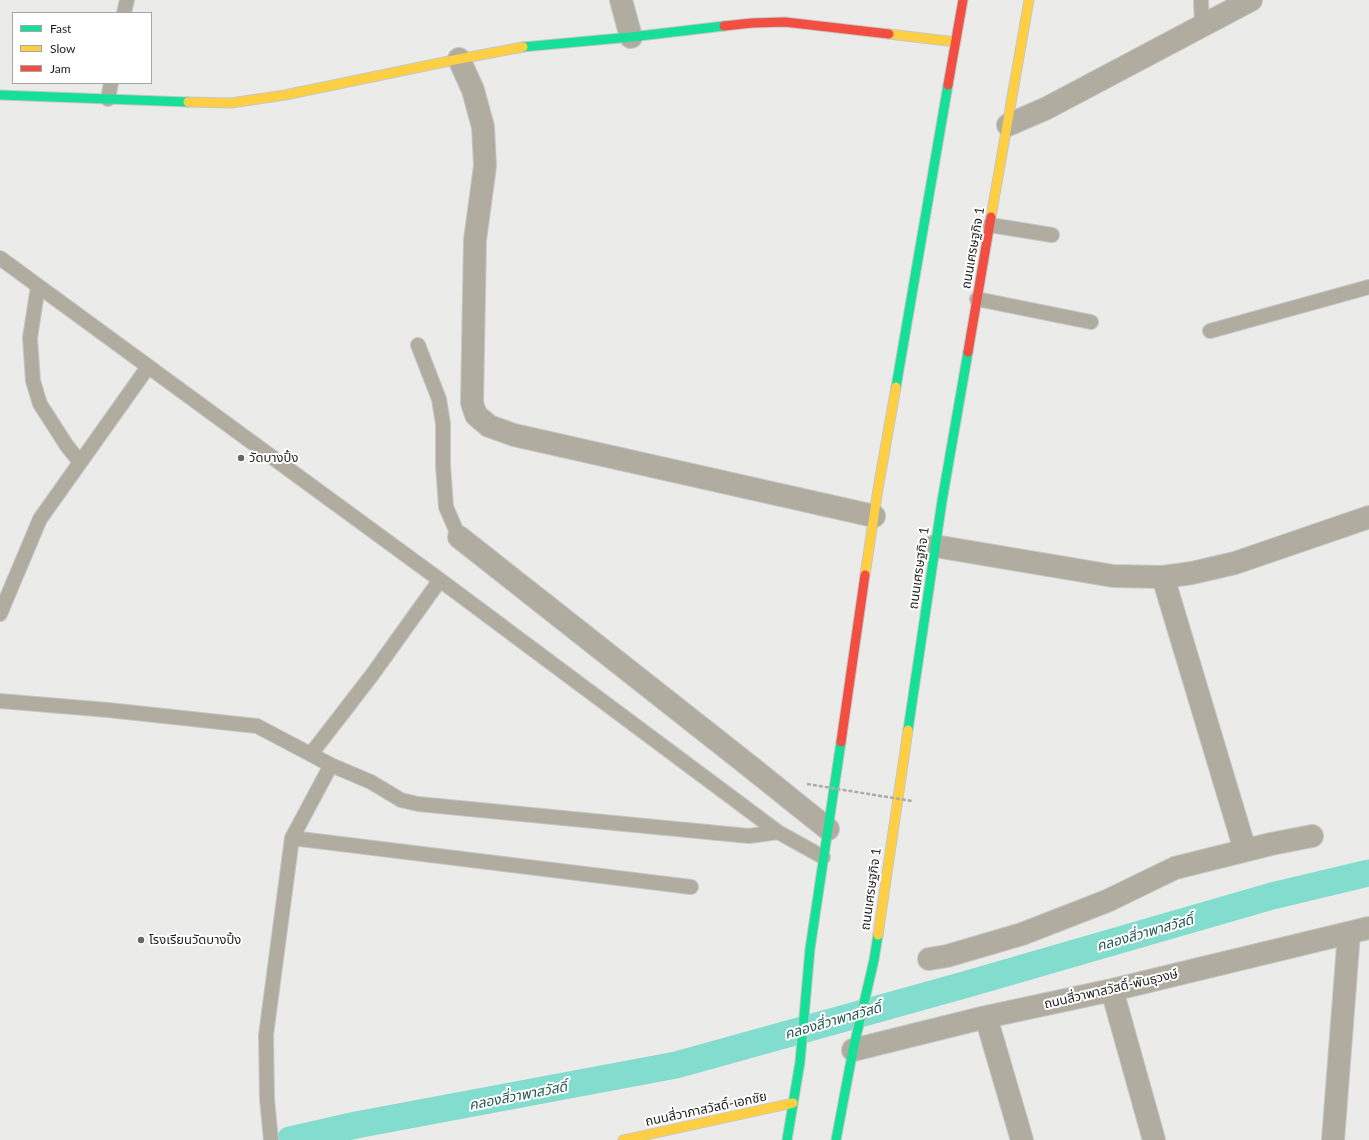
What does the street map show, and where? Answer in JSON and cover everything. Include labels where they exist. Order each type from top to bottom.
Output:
[{"type":"main road","points":[[787,1140],[800,1062],[810,949],[874,516],[964,0]]},
{"type":"main road","name":"ถนนเศรษฐกิจ 1","points":[[836,1140],[854,1045],[874,960],[942,501],[1029,0]]},
{"type":"main road","points":[[0,95],[231,102],[285,95],[530,46],[631,37],[752,23],[785,22],[956,42]]},
{"type":"main road","name":"ถนนสี่วาภาสวัสดิ์-เอกชัย","points":[[623,1140],[793,1104]]},
{"type":"street","points":[[620,0],[631,37]]},
{"type":"street","points":[[1008,126],[1047,108],[1251,0]]},
{"type":"street","points":[[459,59],[473,90],[483,127],[485,166],[475,240],[472,403],[476,415],[489,426],[514,435],[874,516]]},
{"type":"street","points":[[935,546],[1113,576],[1164,577],[1192,573],[1235,563],[1369,518]]},
{"type":"street","points":[[459,537],[828,829]]},
{"type":"street","points":[[1164,577],[1245,850]]},
{"type":"street","points":[[929,959],[947,956],[1022,934],[1108,901],[1175,868],[1245,850],[1312,836]]},
{"type":"street","points":[[1334,1140],[1359,930]]},
{"type":"street","name":"ถนนสี่วาพาสวัสดิ์-พันธุวงษ์","points":[[854,1045],[1112,990],[1359,930]]},
{"type":"street","points":[[1112,990],[1154,1140]]},
{"type":"street","points":[[986,1017],[1022,1140]]},
{"type":"lane","points":[[124,12],[128,0]]},
{"type":"lane","points":[[1201,0],[1202,26]]},
{"type":"lane","points":[[108,99],[111,84]]},
{"type":"lane","points":[[990,225],[1052,235]]},
{"type":"lane","points":[[0,258],[440,580],[778,832],[824,857]]},
{"type":"lane","points":[[38,286],[30,338],[33,381],[40,404],[67,446],[80,462]]},
{"type":"lane","points":[[1210,331],[1369,287]]},
{"type":"lane","points":[[977,299],[1092,322]]},
{"type":"lane","points":[[418,345],[439,399],[443,424],[443,465],[446,507],[459,537]]},
{"type":"lane","points":[[0,614],[40,519],[148,367]]},
{"type":"lane","points":[[311,754],[372,675],[440,580]]},
{"type":"lane","points":[[0,701],[108,710],[257,726],[331,765],[371,782],[401,800],[418,804],[749,836],[778,832]]},
{"type":"lane","points":[[271,1140],[267,1099],[266,1035],[292,838],[331,765]]},
{"type":"lane","points":[[292,838],[691,887]]},
{"type":"path","points":[[807,784],[912,801]]},
{"type":"waterway","name":"คลองสี่วาพาสวัสดิ์","points":[[290,1140],[356,1125],[676,1065],[964,985],[1272,896],[1369,873]]},
{"type":"traffic: fast","points":[[523,47],[631,37],[724,26]]},
{"type":"traffic: fast","points":[[896,387],[948,85]]},
{"type":"traffic: fast","points":[[0,95],[188,102]]},
{"type":"traffic: fast","points":[[908,730],[942,501],[968,352]]},
{"type":"traffic: fast","points":[[787,1140],[800,1062],[810,949],[841,742]]},
{"type":"traffic: fast","points":[[836,1140],[853,1050],[874,960],[878,935]]},
{"type":"traffic: slow","points":[[991,217],[1029,0]]},
{"type":"traffic: slow","points":[[889,34],[956,42]]},
{"type":"traffic: slow","points":[[188,102],[231,103],[285,95],[523,47]]},
{"type":"traffic: slow","points":[[865,575],[896,387]]},
{"type":"traffic: slow","points":[[878,935],[908,730]]},
{"type":"traffic: slow","points":[[623,1140],[793,1103]]},
{"type":"traffic: jam","points":[[948,85],[963,0]]},
{"type":"traffic: jam","points":[[724,26],[785,22],[889,34]]},
{"type":"traffic: jam","points":[[968,352],[991,217]]},
{"type":"traffic: jam","points":[[841,742],[865,575]]},
{"type":"place","name":"วัดบางปิ้ง","points":[[241,458]]},
{"type":"place","name":"โรงเรียนวัดบางปิ้ง","points":[[141,940]]}]
